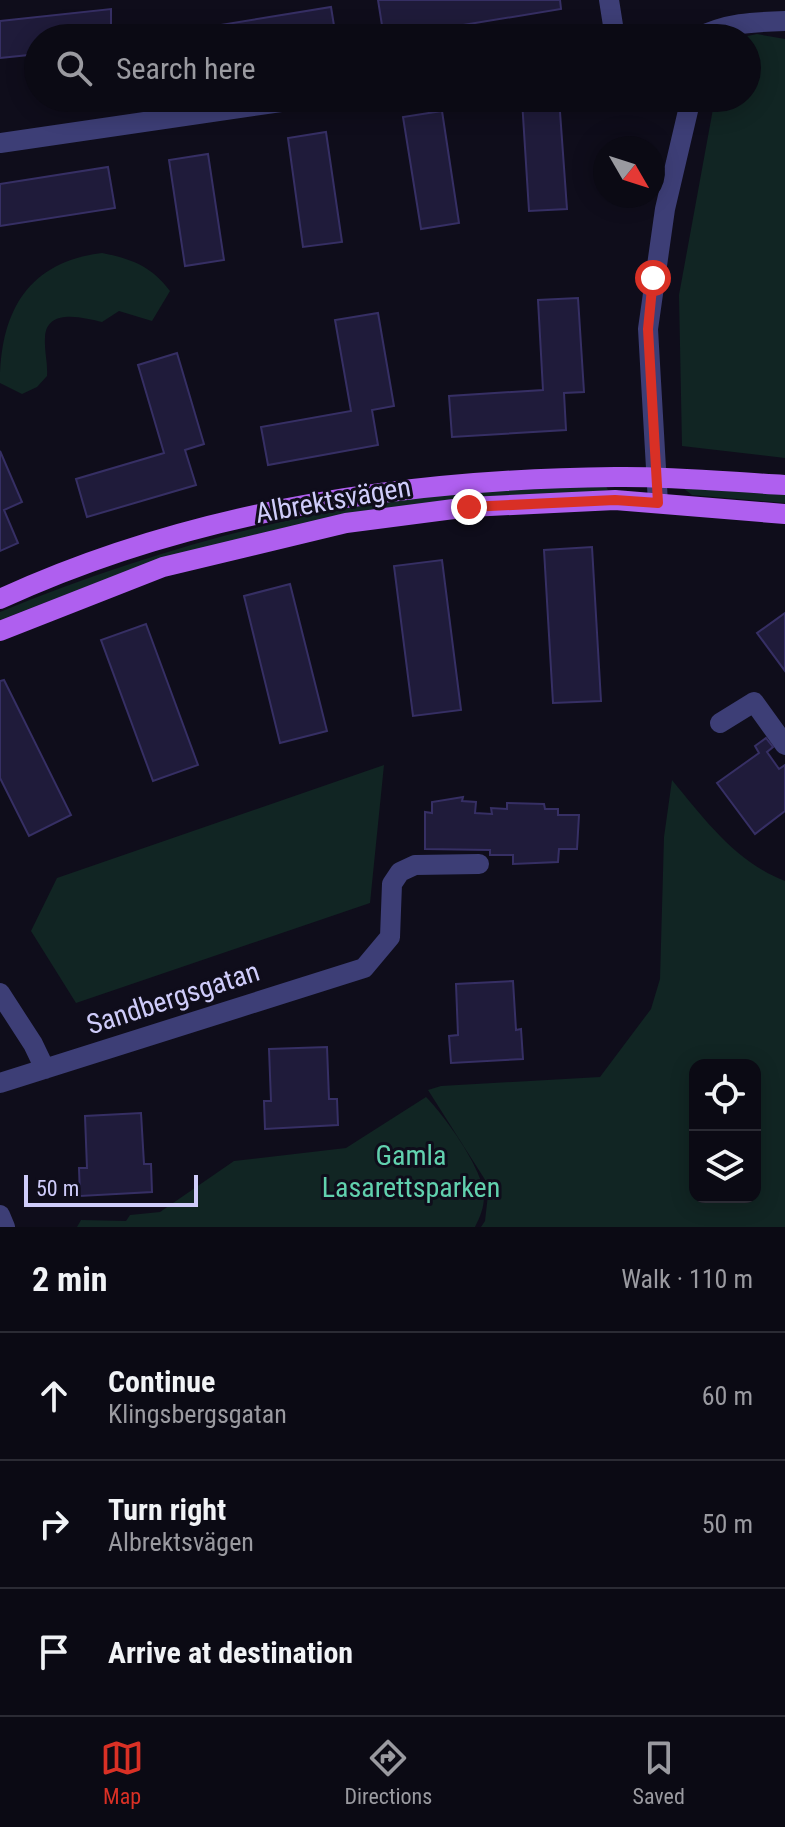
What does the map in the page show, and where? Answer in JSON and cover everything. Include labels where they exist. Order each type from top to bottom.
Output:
[{"type":"main road","name":"Albrektsvägen","points":[[0,599],[141,545],[211,524],[280,510],[485,483],[658,478],[785,485]]},
{"type":"main road","name":"Albrektsvägen","points":[[0,631],[163,567],[289,534],[469,507],[615,500],[785,514]]},
{"type":"street","points":[[609,0],[613,24]]},
{"type":"street","points":[[736,24],[785,21]]},
{"type":"street","points":[[0,143],[213,112]]},
{"type":"street","points":[[658,503],[648,329],[665,209],[688,112]]},
{"type":"street","points":[[720,723],[754,702],[785,745]]},
{"type":"street","name":"Sandbergsgatan","points":[[0,1083],[364,968],[390,937],[392,884],[400,872],[415,865],[479,864]]},
{"type":"street","points":[[0,993],[33,1044],[45,1069]]},
{"type":"street","points":[[0,1215],[5,1227]]},
{"type":"green space","points":[[761,35],[785,39],[785,458],[682,446],[679,295],[712,112],[761,112]]},
{"type":"green space","points":[[102,253],[140,265],[156,275],[170,291],[152,321],[119,311],[102,322],[76,317],[59,318],[47,328],[47,376],[37,387],[22,394],[0,383],[5,334],[12,313],[23,295],[54,267],[76,258]]},
{"type":"green space","points":[[606,486],[608,490],[287,527],[140,566],[0,620],[0,612],[110,570],[279,522],[453,493]]},
{"type":"green space","points":[[683,488],[785,492],[785,503],[692,495]]},
{"type":"green space","points":[[384,765],[370,903],[76,1003],[31,931],[57,878]]},
{"type":"green space","name":"Gamla Lasarettsparken","points":[[672,780],[709,825],[736,851],[767,873],[785,881],[785,1227],[481,1227],[485,1221],[489,1186],[428,1090],[441,1086],[600,1077],[651,1009],[660,979],[664,837]]},
{"type":"green space","name":"Gamla Lasarettsparken","points":[[426,1097],[452,1129],[482,1185],[484,1200],[475,1227],[77,1227],[81,1220],[126,1221],[130,1215],[160,1212],[234,1161],[346,1148]]},
{"type":"building","points":[[378,0],[560,0],[561,9],[469,24],[382,24]]},
{"type":"building","points":[[331,7],[334,24],[227,24]]},
{"type":"building","points":[[111,9],[111,24],[24,24],[24,55],[0,58],[0,21]]},
{"type":"building","points":[[442,112],[459,223],[421,229],[403,117]]},
{"type":"building","points":[[523,112],[560,112],[567,209],[529,211]]},
{"type":"building","points":[[326,132],[342,242],[303,247],[288,138]]},
{"type":"building","points":[[208,154],[224,260],[185,266],[169,160]]},
{"type":"building","points":[[108,167],[115,208],[0,226],[0,184]]},
{"type":"building","points":[[578,298],[584,392],[564,393],[566,430],[452,437],[449,396],[543,390],[538,300]]},
{"type":"building","points":[[378,313],[394,406],[372,410],[378,445],[268,465],[261,427],[351,411],[335,320]]},
{"type":"building","points":[[177,353],[204,444],[185,450],[196,485],[87,517],[76,479],[164,453],[138,365]]},
{"type":"building","points":[[0,451],[22,502],[4,510],[18,543],[0,551]]},
{"type":"building","points":[[592,547],[601,701],[553,703],[544,550]]},
{"type":"building","points":[[442,560],[461,710],[413,716],[394,566]]},
{"type":"building","points":[[290,584],[327,731],[280,743],[244,596]]},
{"type":"building","points":[[785,613],[785,671],[757,633]]},
{"type":"building","points":[[146,624],[198,765],[153,781],[101,640]]},
{"type":"building","points":[[4,680],[71,815],[29,836],[0,778],[0,681]]},
{"type":"building","points":[[766,738],[773,747],[767,752],[779,769],[785,765],[785,811],[755,834],[717,783],[759,753],[755,746]]},
{"type":"building","points":[[463,797],[462,801],[476,802],[475,813],[492,814],[491,808],[507,809],[507,803],[544,804],[545,809],[558,809],[558,815],[579,815],[577,849],[559,849],[558,862],[513,864],[513,855],[490,855],[490,850],[425,849],[425,812],[432,813],[432,802]]},
{"type":"building","points":[[513,981],[516,1030],[521,1029],[523,1059],[451,1063],[449,1036],[458,1035],[456,984]]},
{"type":"building","points":[[327,1047],[329,1099],[337,1099],[338,1125],[265,1129],[264,1101],[271,1101],[269,1049]]},
{"type":"building","points":[[141,1113],[144,1164],[151,1164],[152,1192],[80,1196],[79,1168],[87,1168],[85,1116]]},
{"type":"route","points":[[469,507],[615,500],[658,503],[653,369],[648,329],[653,278]]}]
